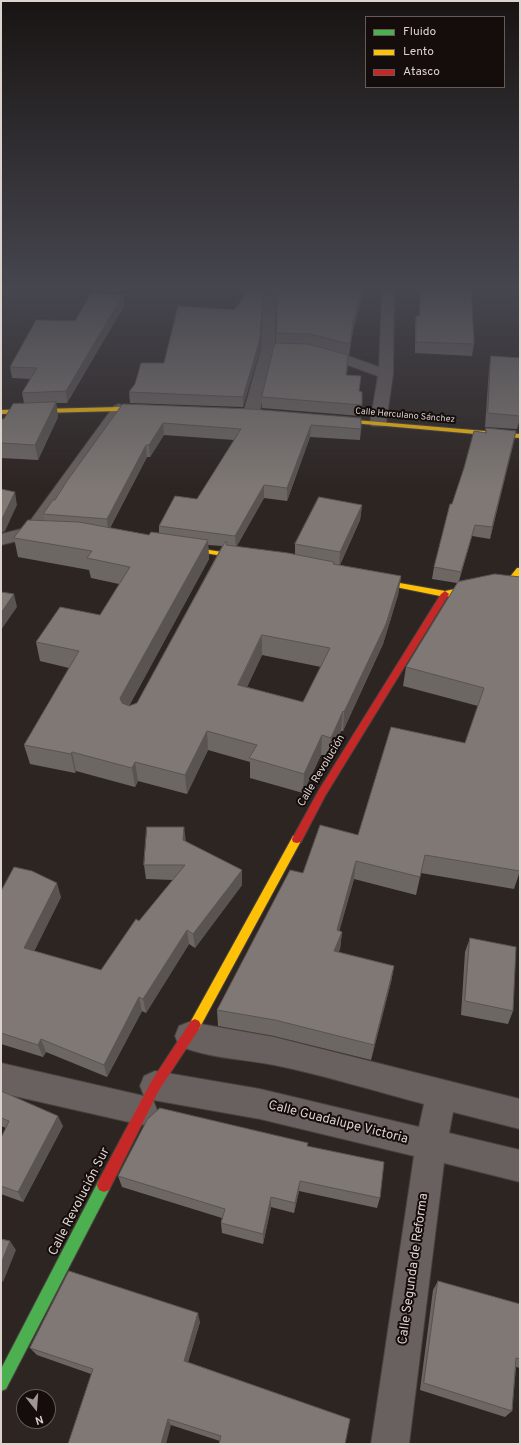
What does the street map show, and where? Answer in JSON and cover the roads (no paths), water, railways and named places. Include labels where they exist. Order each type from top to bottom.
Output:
[{"type":"street","points":[[251,414],[266,355]]},
{"type":"street","points":[[333,355],[386,374]]},
{"type":"street","points":[[378,424],[386,374],[386,355]]},
{"type":"street","points":[[1,412],[119,409],[158,410]]},
{"type":"street","points":[[1,540],[39,532],[119,409]]},
{"type":"street","name":"Calle Herculano Sánchez","points":[[322,419],[520,436]]},
{"type":"street","points":[[167,546],[259,560]]},
{"type":"street","points":[[360,578],[445,594],[512,580],[520,570]]},
{"type":"street","name":"Calle Revolución","points":[[189,1036],[322,793],[445,594]]},
{"type":"street","points":[[189,1036],[233,1045],[274,1051],[520,1114]]},
{"type":"street","name":"Calle Revolución Sur","points":[[1,1384],[148,1098],[189,1036]]},
{"type":"street","name":"Calle Guadalupe Victoria","points":[[1,1078],[148,1098],[260,1104],[520,1166]]},
{"type":"street","name":"Calle Segunda de Reforma","points":[[390,1444],[431,1145],[441,1094]]}]
